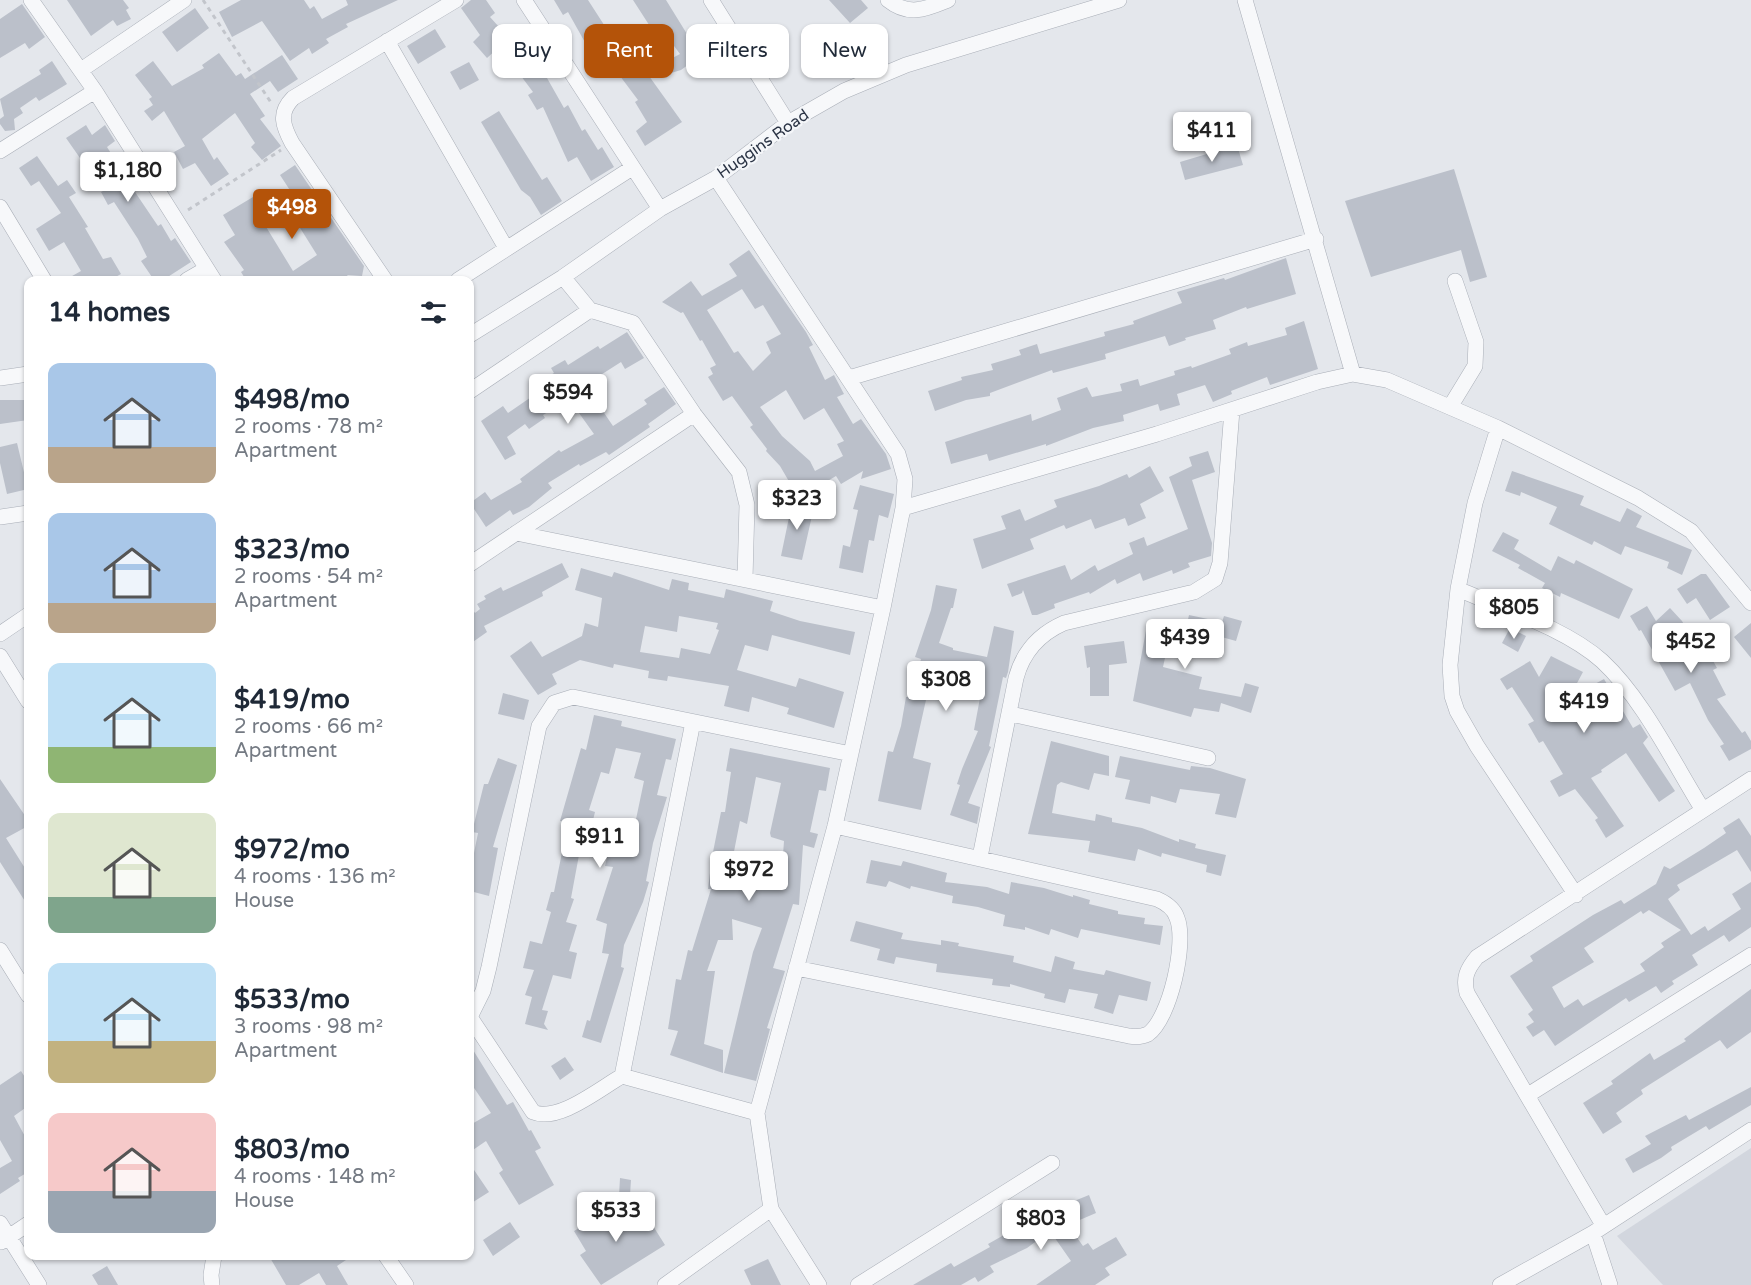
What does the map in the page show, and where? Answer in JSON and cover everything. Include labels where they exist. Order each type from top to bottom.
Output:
[{"type":"street","points":[[31,0],[95,91],[210,275]]},
{"type":"street","points":[[81,70],[184,0]]},
{"type":"street","points":[[382,276],[292,142],[282,119],[284,106],[292,98],[456,0]]},
{"type":"street","points":[[525,0],[660,209]]},
{"type":"street","points":[[711,0],[788,123]]},
{"type":"street","points":[[888,0],[900,9],[913,11],[921,11],[948,0]]},
{"type":"street","name":"Huggins Road","points":[[474,333],[563,277],[660,209],[716,178],[788,123],[844,92],[906,65],[1119,0]]},
{"type":"street","points":[[1245,0],[1316,239],[1353,374]]},
{"type":"street","points":[[387,41],[506,248]]},
{"type":"street","points":[[0,151],[95,91]]},
{"type":"street","points":[[464,276],[632,168]]},
{"type":"street","points":[[716,178],[898,454],[905,479],[903,508],[883,608],[835,826],[757,1113],[771,1209],[819,1285]]},
{"type":"street","points":[[0,207],[43,276]]},
{"type":"street","points":[[849,378],[1316,239]]},
{"type":"street","points":[[563,277],[590,310],[633,323],[694,414],[739,472],[747,505],[745,579]]},
{"type":"street","points":[[1450,407],[1475,366],[1476,342],[1455,281]]},
{"type":"street","points":[[474,388],[590,310]]},
{"type":"street","points":[[903,508],[1232,410],[1317,382],[1353,374],[1387,380],[1450,407],[1498,428],[1638,498],[1691,531],[1751,603]]},
{"type":"street","points":[[0,378],[24,375]]},
{"type":"street","points":[[980,857],[1021,660],[1044,632],[1064,623],[1194,592],[1215,579],[1220,562],[1232,410]]},
{"type":"street","points":[[474,561],[694,414]]},
{"type":"street","points":[[1498,428],[1475,503],[1458,589],[1450,665],[1452,696],[1457,711],[1477,746],[1576,894]]},
{"type":"street","points":[[0,517],[24,514]]},
{"type":"street","points":[[516,533],[883,608]]},
{"type":"street","points":[[1458,589],[1571,639],[1601,661],[1622,683],[1703,810]]},
{"type":"street","points":[[0,634],[24,618]]},
{"type":"street","points":[[0,657],[24,694]]},
{"type":"street","points":[[474,1009],[483,991],[489,967],[539,726],[554,703],[573,697],[850,754]]},
{"type":"street","points":[[1011,714],[1209,758]]},
{"type":"street","points":[[622,1076],[693,722]]},
{"type":"street","points":[[1610,1285],[1598,1229],[1528,1095],[1467,993],[1464,983],[1466,973],[1477,957],[1751,779]]},
{"type":"street","points":[[796,968],[1129,1036],[1147,1035],[1161,1015],[1175,977],[1179,922],[1172,909],[1157,899],[980,857],[835,826]]},
{"type":"street","points":[[0,950],[24,989]]},
{"type":"street","points":[[1528,1095],[1751,955]]},
{"type":"street","points":[[474,1023],[532,1112],[543,1117],[556,1114],[622,1076],[757,1113]]},
{"type":"street","points":[[1500,1285],[1598,1229],[1751,1130]]},
{"type":"street","points":[[858,1285],[1052,1163]]},
{"type":"street","points":[[665,1285],[771,1209]]},
{"type":"street","points":[[0,1223],[4,1240],[39,1285]]},
{"type":"street","points":[[4,1240],[24,1227]]},
{"type":"street","points":[[212,1285],[213,1260]]},
{"type":"street","points":[[389,1260],[406,1285]]},
{"type":"path","points":[[203,0],[282,119]]},
{"type":"path","points":[[175,219],[292,142]]},
{"type":"shaded area","points":[[1751,1148],[1751,1285],[1663,1285],[1617,1236]]},
{"type":"building","points":[[67,0],[123,0],[129,8],[126,10],[131,19],[117,26],[113,20],[91,36]]},
{"type":"building","points":[[241,0],[304,0],[310,9],[314,6],[322,19],[348,5],[346,0],[398,0],[346,24],[348,27],[326,39],[329,43],[312,54],[309,48],[290,61],[262,21],[232,37],[219,12]]},
{"type":"building","points":[[471,0],[486,0],[495,13],[490,17],[496,24],[492,24],[492,53],[487,58],[473,42],[480,35],[461,8]]},
{"type":"building","points":[[554,0],[588,0],[603,24],[584,24],[584,41],[568,12],[563,15]]},
{"type":"building","points":[[633,0],[666,0],[686,32],[686,66],[674,72],[674,57],[680,54],[674,46],[674,24],[648,24]]},
{"type":"building","points":[[829,0],[861,0],[868,8],[850,23]]},
{"type":"building","points":[[22,4],[45,37],[29,49],[25,43],[0,58],[0,19]]},
{"type":"building","points":[[195,8],[209,28],[177,52],[162,32]]},
{"type":"building","points":[[435,29],[446,47],[418,64],[407,46]]},
{"type":"building","points":[[219,53],[236,76],[241,73],[245,79],[282,55],[298,79],[278,92],[270,81],[250,94],[265,116],[260,119],[281,146],[262,160],[251,147],[255,143],[235,113],[202,139],[214,160],[217,157],[229,174],[211,186],[195,163],[183,169],[174,152],[185,146],[164,111],[152,121],[144,111],[153,105],[149,99],[152,97],[135,75],[153,61],[172,86],[204,68],[202,65]]},
{"type":"building","points":[[52,61],[67,84],[39,101],[36,97],[20,108],[23,113],[14,119],[15,130],[5,131],[0,124],[0,119],[4,116],[0,99],[41,74],[39,70]]},
{"type":"building","points":[[469,62],[479,80],[460,90],[450,72]]},
{"type":"building","points":[[522,78],[547,78],[564,108],[568,105],[582,131],[585,129],[598,150],[602,147],[614,167],[591,181],[577,157],[568,162],[543,107],[537,110],[528,95],[533,92]]},
{"type":"building","points":[[622,78],[650,78],[682,122],[645,146],[636,131],[647,122],[635,102],[638,100]]},
{"type":"building","points":[[499,111],[542,180],[547,177],[562,201],[541,215],[530,197],[521,190],[481,122]]},
{"type":"building","points":[[86,125],[92,135],[105,125],[115,141],[107,147],[137,195],[158,226],[161,224],[171,241],[175,238],[191,262],[169,276],[151,276],[141,261],[147,257],[138,239],[114,202],[108,205],[101,192],[103,191],[66,138]]},
{"type":"building","points":[[1237,145],[1243,165],[1185,180],[1180,162]]},
{"type":"building","points":[[37,156],[58,186],[67,180],[76,193],[69,197],[88,227],[85,228],[103,259],[111,257],[121,274],[117,276],[72,276],[81,271],[64,242],[49,251],[36,229],[61,213],[39,181],[31,186],[19,168]]},
{"type":"building","points":[[295,165],[364,266],[362,276],[244,276],[241,272],[244,270],[224,242],[235,235],[223,215],[253,197],[260,210],[257,212],[293,271],[317,255],[287,207],[297,201],[280,175]]},
{"type":"building","points":[[1454,169],[1487,277],[1470,282],[1461,250],[1371,277],[1345,201]]},
{"type":"building","points":[[749,250],[806,332],[813,345],[809,347],[825,380],[834,375],[844,394],[837,397],[853,424],[861,419],[886,454],[891,469],[861,479],[863,471],[841,484],[836,476],[792,502],[794,490],[780,466],[766,451],[767,449],[750,427],[753,425],[732,396],[723,401],[708,377],[713,374],[710,368],[716,365],[702,340],[700,341],[683,312],[662,302],[691,281],[702,296],[737,276],[729,264]],"holes":[[[742,289],[755,309],[763,305],[781,334],[766,342],[771,353],[753,371],[738,351],[734,353],[707,310]],[[786,390],[804,420],[824,408],[844,441],[837,444],[843,456],[815,471],[810,461],[782,436],[760,407]]]},
{"type":"building","points":[[1286,258],[1296,294],[1247,309],[1246,307],[1213,320],[1216,329],[1185,338],[1186,340],[1169,346],[1165,336],[1105,354],[1106,359],[1053,373],[1052,370],[990,393],[990,396],[966,400],[935,411],[928,391],[962,380],[961,377],[993,370],[991,364],[1021,355],[1019,350],[1037,344],[1040,354],[1105,336],[1104,332],[1134,324],[1133,321],[1182,303],[1177,292],[1224,278],[1225,280]]},
{"type":"building","points":[[1304,321],[1318,369],[1270,385],[1267,377],[1231,391],[1232,394],[1213,402],[1205,385],[1177,394],[1180,405],[1160,411],[1158,404],[1123,415],[1124,421],[1093,428],[1046,446],[1046,444],[989,461],[987,454],[951,464],[945,442],[1031,414],[1032,421],[1061,410],[1057,398],[1087,387],[1092,397],[1122,391],[1120,384],[1138,379],[1140,386],[1175,375],[1174,371],[1191,366],[1192,368],[1231,354],[1229,349],[1247,342],[1248,346],[1287,335],[1285,328]]},
{"type":"building","points":[[627,332],[644,358],[625,369],[621,362],[585,385],[613,426],[647,404],[644,400],[664,387],[676,404],[648,424],[650,427],[609,455],[606,452],[580,466],[579,464],[548,483],[552,488],[529,507],[513,515],[510,510],[486,527],[474,509],[474,500],[485,492],[491,500],[522,482],[520,479],[559,450],[561,452],[594,434],[569,399],[543,415],[545,418],[529,429],[525,424],[507,437],[516,454],[505,460],[481,421],[503,406],[508,413],[537,393],[533,386],[554,373],[551,368],[565,360],[568,365],[598,346],[600,349]]},
{"type":"building","points":[[0,400],[24,400],[24,421],[0,424]]},
{"type":"building","points":[[17,443],[24,472],[24,490],[7,494],[0,463],[0,447]]},
{"type":"building","points":[[1208,451],[1215,472],[1192,480],[1212,543],[1211,556],[1188,563],[1190,567],[1173,574],[1172,570],[1143,581],[1140,573],[1117,584],[1115,579],[1090,594],[1089,592],[1054,604],[1055,608],[1037,615],[1032,615],[1023,590],[1022,593],[1012,597],[1007,584],[1065,565],[1071,580],[1095,565],[1098,571],[1133,554],[1129,543],[1144,537],[1147,546],[1188,529],[1169,477],[1192,466],[1189,457]]},
{"type":"building","points":[[1150,466],[1164,491],[1140,504],[1146,518],[1128,526],[1125,518],[1095,529],[1091,519],[1066,529],[1064,525],[1030,539],[1034,549],[982,569],[973,539],[1006,529],[1001,516],[1020,509],[1025,521],[1057,507],[1054,500],[1099,486],[1127,474],[1129,478]]},
{"type":"building","points":[[1512,471],[1584,496],[1580,505],[1620,522],[1627,508],[1642,516],[1636,527],[1692,550],[1682,575],[1667,568],[1669,562],[1625,546],[1621,555],[1594,541],[1592,545],[1549,524],[1557,507],[1521,492],[1520,496],[1505,491]]},
{"type":"building","points":[[860,485],[894,494],[888,518],[879,515],[874,541],[869,540],[863,573],[839,568],[843,545],[850,547],[858,510],[853,509]]},
{"type":"building","points":[[792,503],[814,507],[802,560],[781,556]]},
{"type":"building","points":[[1503,532],[1519,540],[1514,549],[1551,571],[1558,556],[1574,564],[1576,560],[1633,589],[1619,619],[1561,593],[1560,597],[1542,588],[1545,583],[1518,568],[1520,565],[1492,551]]},
{"type":"building","points":[[562,563],[569,577],[542,592],[543,596],[484,626],[487,632],[474,641],[474,612],[480,609],[477,604],[486,599],[484,596],[501,587],[503,591]]},
{"type":"building","points":[[581,568],[612,577],[614,572],[669,590],[672,579],[689,583],[688,590],[724,598],[726,589],[773,601],[770,611],[800,621],[855,632],[850,655],[772,635],[768,651],[745,645],[737,670],[796,687],[799,678],[844,692],[834,728],[787,714],[789,708],[752,697],[749,712],[724,706],[729,686],[668,676],[667,681],[648,678],[649,671],[614,664],[613,668],[580,660],[552,674],[557,684],[538,695],[510,656],[531,641],[542,657],[582,636],[585,623],[598,627],[602,598],[575,590]],"holes":[[[679,616],[718,623],[716,629],[719,630],[710,654],[681,648],[679,658],[640,652],[645,626],[677,632]]]},
{"type":"building","points":[[1701,574],[1706,574],[1730,607],[1710,620],[1696,598],[1687,604],[1677,589]]},
{"type":"building","points":[[936,585],[957,589],[953,608],[951,608],[939,643],[953,650],[987,657],[994,626],[1014,631],[1008,672],[1006,678],[1003,677],[989,746],[991,747],[968,803],[980,807],[977,824],[950,815],[960,785],[957,784],[962,769],[978,731],[974,730],[980,698],[976,697],[981,672],[948,666],[941,694],[928,691],[913,758],[931,763],[921,810],[878,801],[888,751],[893,752],[901,726],[906,697],[911,697],[921,659],[915,657],[931,610]]},
{"type":"building","points":[[1647,606],[1656,621],[1670,608],[1682,621],[1700,654],[1707,650],[1717,668],[1713,670],[1726,695],[1717,699],[1742,733],[1745,731],[1751,741],[1751,749],[1729,761],[1720,746],[1724,744],[1708,720],[1690,683],[1675,691],[1641,630],[1639,631],[1630,616]]},
{"type":"building","points":[[1189,615],[1222,622],[1224,616],[1242,621],[1236,641],[1207,633],[1203,652],[1168,644],[1163,667],[1202,677],[1199,689],[1241,697],[1245,683],[1259,687],[1251,713],[1221,703],[1219,712],[1194,708],[1191,717],[1133,701],[1147,625],[1185,633]]},
{"type":"building","points":[[1751,623],[1751,658],[1734,637]]},
{"type":"building","points":[[1510,628],[1526,636],[1518,652],[1502,643]]},
{"type":"building","points":[[1124,641],[1127,663],[1109,665],[1109,696],[1090,696],[1090,667],[1087,668],[1084,646]]},
{"type":"building","points":[[1551,656],[1583,672],[1569,698],[1604,679],[1633,728],[1640,724],[1648,737],[1643,743],[1675,791],[1659,802],[1626,753],[1601,770],[1602,772],[1591,778],[1624,826],[1606,838],[1595,820],[1598,818],[1575,789],[1559,797],[1550,781],[1563,774],[1543,741],[1539,743],[1528,724],[1534,721],[1512,687],[1507,690],[1500,679],[1530,661],[1539,677]]},
{"type":"building","points":[[503,693],[529,700],[524,720],[498,714]]},
{"type":"building","points":[[594,715],[622,721],[621,726],[676,739],[671,760],[666,759],[657,795],[667,797],[653,843],[646,881],[649,882],[624,945],[621,967],[624,968],[601,1043],[582,1037],[587,1020],[590,1021],[609,954],[602,953],[607,924],[596,920],[613,867],[605,866],[610,844],[630,848],[644,781],[634,778],[641,753],[616,748],[609,774],[601,772],[589,810],[595,812],[591,828],[589,828],[584,856],[579,855],[571,898],[574,899],[566,922],[577,925],[569,951],[577,953],[571,979],[553,975],[542,1010],[548,1011],[544,1024],[548,1030],[525,1024],[532,997],[525,995],[534,970],[523,968],[530,941],[542,944],[551,912],[546,910],[551,892],[554,892],[568,823],[560,821],[581,748],[586,750]]},
{"type":"building","points":[[1051,741],[1109,756],[1109,776],[1094,773],[1089,790],[1061,782],[1057,785],[1052,813],[1095,821],[1096,814],[1112,818],[1112,822],[1142,828],[1179,842],[1179,839],[1196,844],[1195,848],[1226,855],[1221,876],[1206,872],[1207,865],[1162,853],[1161,857],[1138,849],[1135,861],[1088,852],[1090,841],[1028,834]]},
{"type":"building","points":[[730,748],[830,768],[826,791],[819,790],[810,832],[818,834],[814,848],[803,845],[799,905],[793,904],[773,968],[785,971],[767,1028],[770,1029],[756,1081],[724,1073],[753,952],[762,928],[732,919],[733,940],[718,940],[707,971],[715,971],[704,1044],[723,1050],[723,1073],[670,1055],[678,1031],[668,1029],[676,979],[681,980],[688,950],[692,951],[711,889],[708,889],[712,857],[721,812],[725,812],[731,772],[726,771]],"holes":[[[756,777],[781,783],[770,833],[771,837],[784,841],[781,882],[745,876],[728,882],[740,821],[747,824]]]},
{"type":"building","points":[[1120,756],[1190,770],[1191,766],[1210,768],[1246,779],[1236,818],[1215,814],[1220,794],[1180,789],[1176,803],[1151,796],[1150,804],[1125,799],[1130,780],[1115,777]]},
{"type":"building","points":[[498,758],[517,765],[493,847],[498,848],[489,896],[474,892],[474,853],[478,833],[474,832],[474,824],[484,784],[488,784]]},
{"type":"building","points":[[0,779],[24,814],[24,828],[6,838],[24,867],[24,900],[0,862]]},
{"type":"building","points":[[1739,818],[1751,836],[1751,872],[1737,850],[1677,885],[1680,890],[1668,899],[1691,935],[1705,926],[1708,931],[1741,909],[1732,894],[1751,882],[1751,927],[1729,942],[1724,935],[1692,955],[1698,965],[1672,981],[1674,984],[1661,993],[1656,986],[1629,1002],[1626,998],[1555,1046],[1544,1030],[1533,1037],[1526,1027],[1534,1022],[1528,1014],[1533,1010],[1510,976],[1533,961],[1530,956],[1593,915],[1621,900],[1624,904],[1656,884],[1664,866],[1670,869],[1704,848],[1726,833],[1723,828]],"holes":[[[1649,910],[1681,930],[1661,943],[1664,947],[1640,964],[1645,971],[1583,1006],[1578,999],[1564,1008],[1552,987],[1594,962],[1584,948],[1641,911],[1643,914]]]},
{"type":"building","points":[[871,860],[901,866],[903,861],[947,873],[945,882],[987,887],[1009,894],[1011,882],[1090,900],[1089,904],[1118,911],[1118,914],[1145,918],[1144,924],[1163,926],[1160,945],[1081,929],[1078,938],[1051,929],[1049,935],[1025,927],[1025,930],[1003,926],[1005,915],[978,907],[952,903],[953,896],[911,886],[910,889],[889,881],[886,887],[866,883]]},
{"type":"building","points":[[856,921],[903,933],[901,939],[941,945],[941,940],[959,943],[958,946],[1014,956],[1013,962],[1051,972],[1055,956],[1075,962],[1073,969],[1104,975],[1106,970],[1151,982],[1147,1001],[1119,995],[1113,1014],[1094,1008],[1098,994],[1069,989],[1065,1003],[1044,998],[1045,994],[1010,984],[1010,987],[992,985],[993,979],[936,972],[937,964],[896,957],[894,964],[877,960],[880,949],[850,941]]},
{"type":"building","points":[[1751,989],[1751,1032],[1727,1049],[1720,1040],[1641,1090],[1643,1094],[1616,1113],[1622,1122],[1603,1134],[1583,1103],[1613,1084],[1611,1081],[1650,1053],[1654,1060],[1686,1041],[1684,1039]]},
{"type":"building","points":[[474,1051],[507,1105],[513,1102],[529,1131],[531,1130],[541,1148],[535,1151],[554,1185],[519,1205],[499,1173],[503,1170],[486,1141],[474,1149],[474,1123],[491,1113],[474,1088]]},
{"type":"building","points":[[565,1057],[574,1070],[560,1080],[551,1066]]},
{"type":"building","points":[[21,1071],[24,1076],[24,1109],[14,1116],[24,1135],[24,1174],[18,1178],[20,1181],[0,1194],[0,1168],[12,1161],[0,1140],[0,1085]]},
{"type":"building","points":[[1751,1087],[1751,1105],[1709,1130],[1706,1126],[1671,1147],[1672,1150],[1661,1158],[1633,1173],[1625,1159],[1651,1144],[1645,1136],[1686,1115],[1689,1120]]},
{"type":"building","points":[[474,1170],[489,1192],[474,1201]]},
{"type":"building","points":[[620,1178],[631,1180],[630,1195],[619,1196]]},
{"type":"building","points":[[1089,1195],[1096,1213],[1068,1225],[1083,1246],[1088,1243],[1093,1250],[1116,1237],[1127,1255],[1105,1268],[1110,1275],[1095,1285],[1036,1285],[1071,1261],[1050,1231],[1027,1248],[990,1266],[994,1272],[978,1282],[975,1277],[961,1285],[913,1285],[951,1263],[954,1267],[990,1247],[988,1244],[1004,1235],[1005,1238],[1054,1204],[1057,1208]]},
{"type":"building","points":[[620,1204],[633,1227],[648,1218],[665,1245],[601,1285],[580,1255],[586,1251],[574,1231]]},
{"type":"building","points":[[510,1222],[520,1237],[493,1256],[483,1240]]},
{"type":"building","points":[[768,1259],[781,1285],[751,1285],[744,1270]]},
{"type":"building","points":[[271,1260],[346,1260],[337,1266],[348,1285],[326,1285],[319,1273],[299,1285],[286,1285]]},
{"type":"building","points":[[107,1266],[118,1285],[98,1285],[92,1275]]}]
